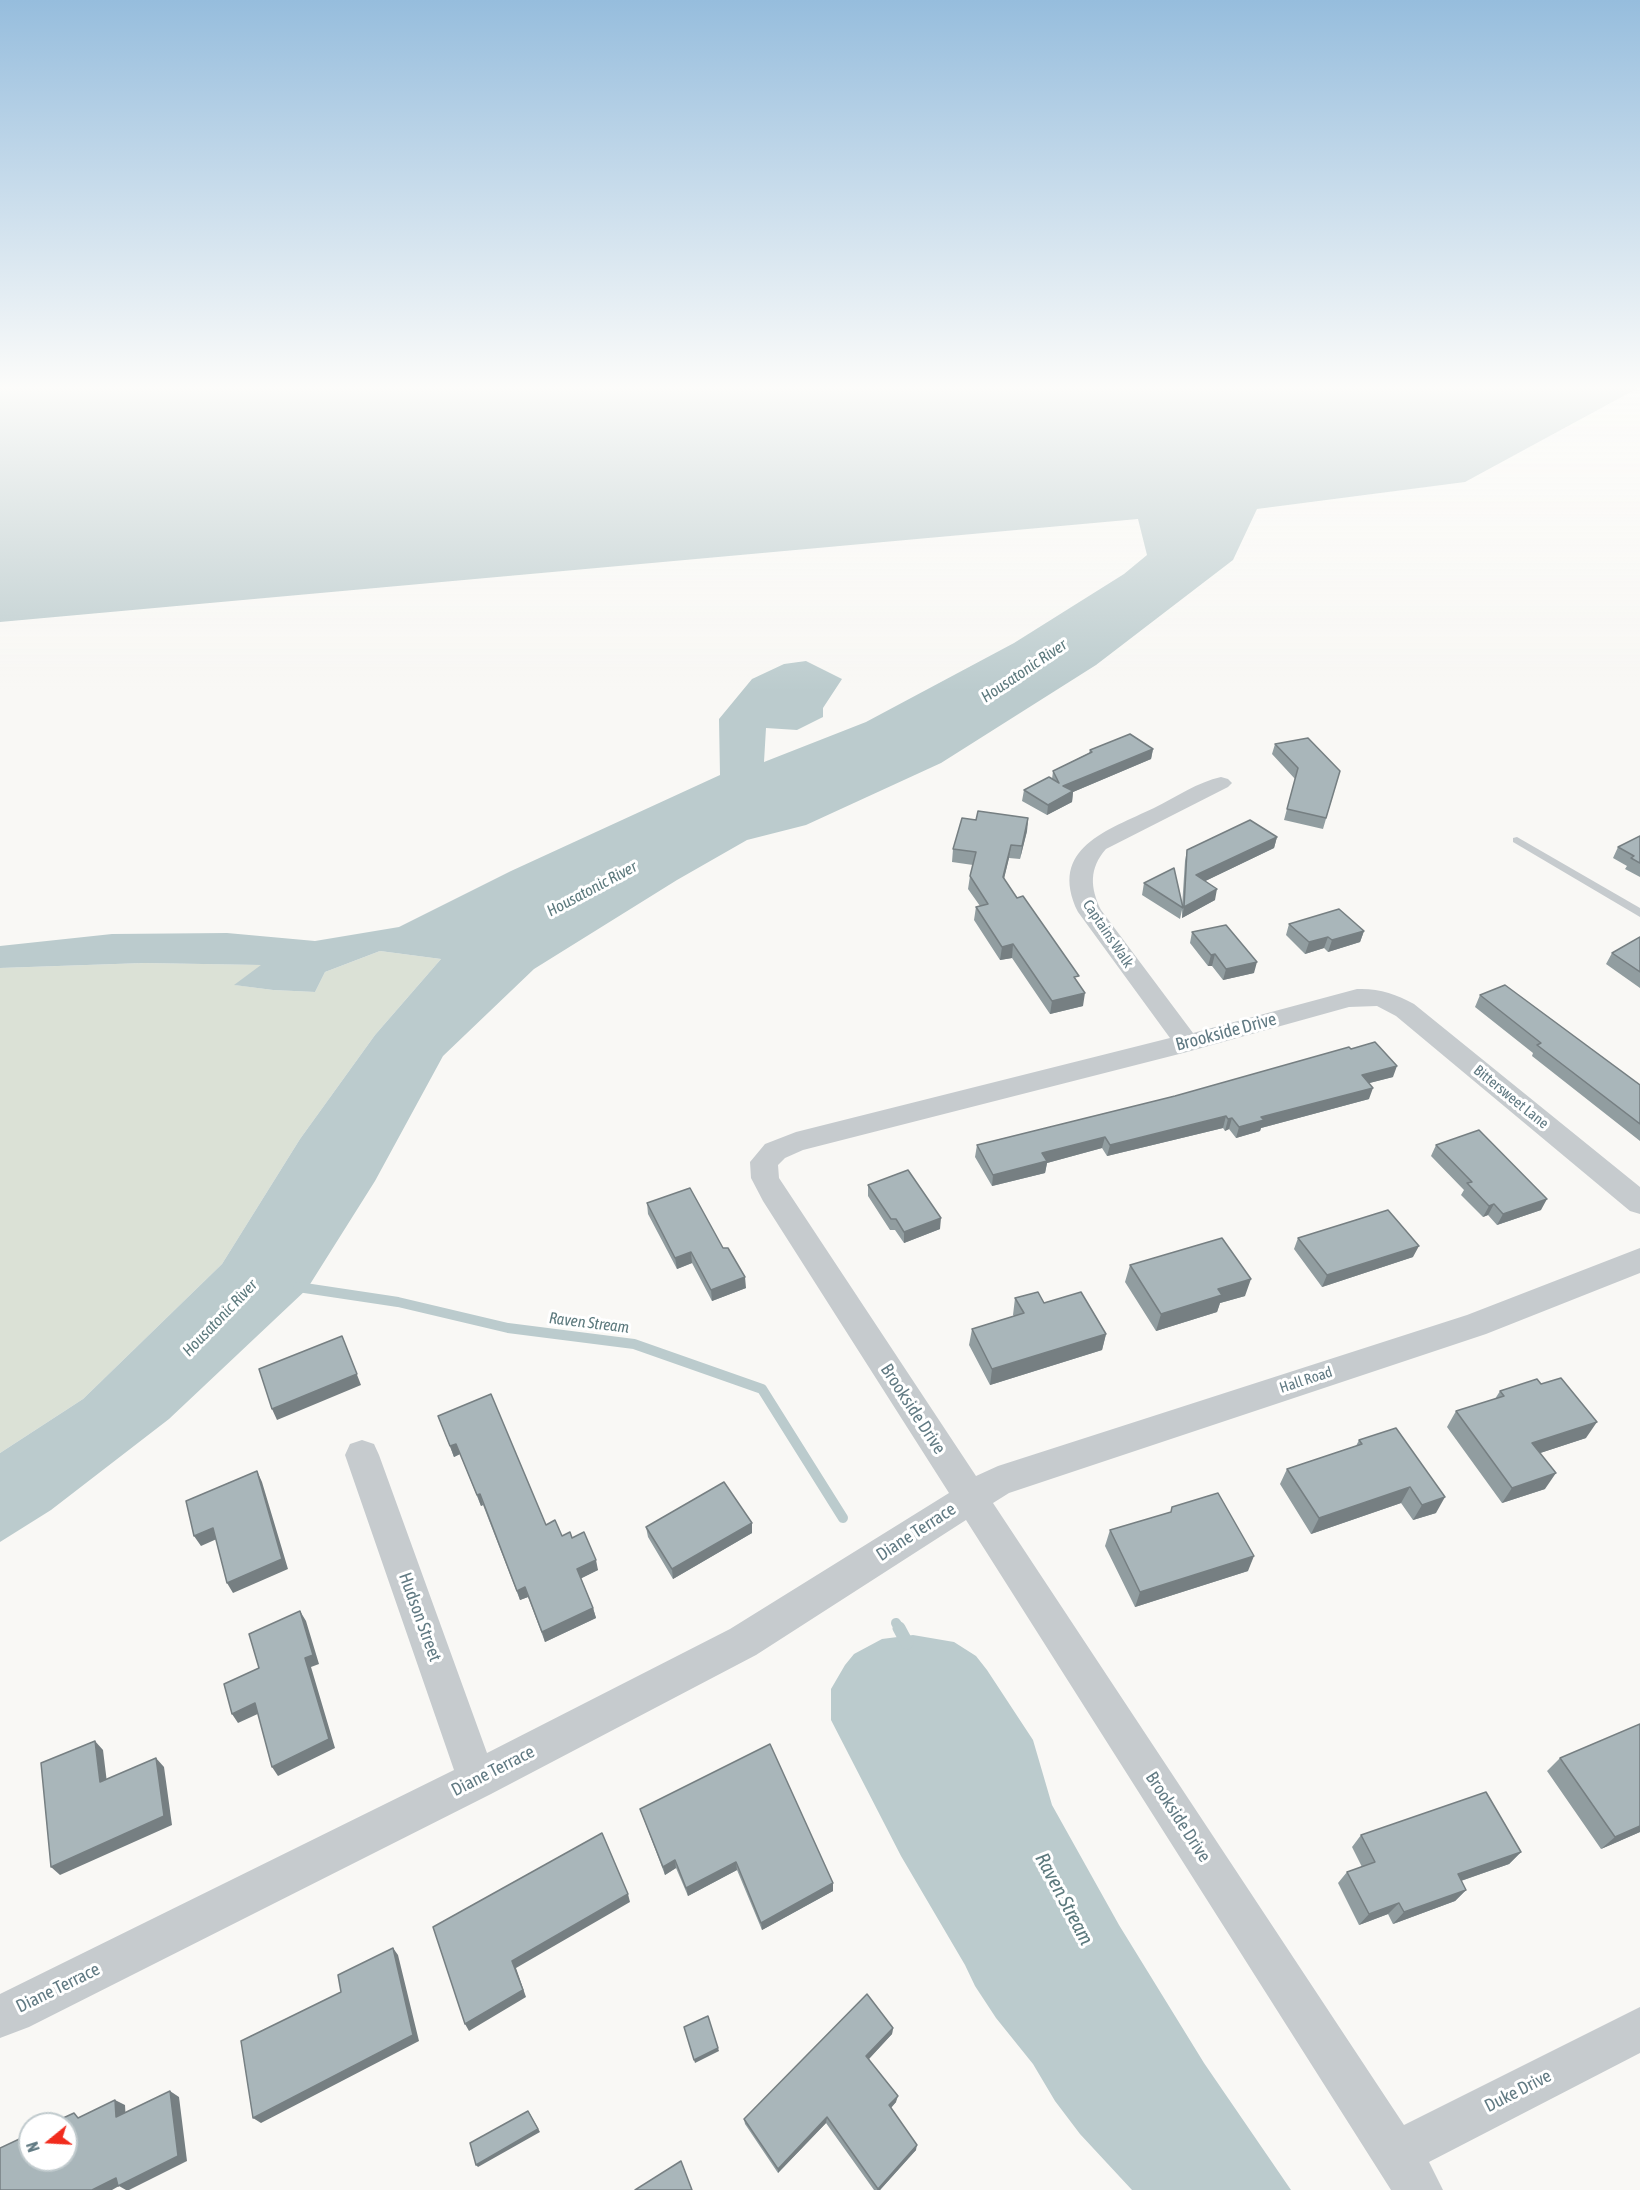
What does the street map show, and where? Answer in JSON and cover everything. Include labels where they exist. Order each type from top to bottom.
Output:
[{"type":"street","name":"Captains Walk","points":[[1187,1043],[1089,912],[1082,896],[1080,879],[1085,861],[1098,844],[1221,783]]},
{"type":"street","name":"Brookside Drive","points":[[1378,997],[1349,999],[1187,1043],[796,1142],[775,1151],[764,1162],[765,1178],[773,1193],[1408,2172]]},
{"type":"street","name":"Bittersweet Lane","points":[[1378,997],[1405,1010],[1640,1203]]},
{"type":"street","name":"Hall Road","points":[[970,1497],[998,1481],[1475,1325],[1640,1260]]},
{"type":"street","name":"Hudson Street","points":[[362,1455],[477,1780]]},
{"type":"street","name":"Diane Terrace","points":[[0,2016],[477,1780],[743,1642],[970,1497]]},
{"type":"street","name":"Duke Drive","points":[[1408,2172],[1640,2029]]},
{"type":"lane","points":[[1516,840],[1640,913]]},
{"type":"shaded area","points":[[380,951],[441,959],[375,1035],[300,1139],[222,1264],[83,1399],[0,1453],[0,968],[144,963],[263,965],[235,985],[315,992],[325,972]]},
{"type":"water","name":"Housatonic River","points":[[0,487],[1425,487],[1257,509],[1233,560],[1096,665],[941,763],[806,825],[747,840],[677,880],[534,969],[443,1056],[375,1181],[307,1289],[169,1419],[51,1510],[0,1542],[0,1453],[83,1399],[222,1264],[300,1139],[375,1035],[441,959],[380,951],[325,972],[315,992],[234,985],[261,965],[144,963],[0,968],[0,946],[112,934],[227,933],[315,941],[399,927],[511,871],[720,775],[719,719],[752,679],[784,664],[806,661],[842,679],[823,708],[823,717],[797,730],[766,728],[764,762],[866,722],[1014,643],[1124,574],[1147,555],[1138,519],[0,622]]},
{"type":"water","points":[[913,1635],[954,1642],[976,1656],[987,1670],[1033,1740],[1052,1805],[1119,1925],[1204,2063],[1291,2190],[1132,2190],[1080,2134],[1055,2101],[1033,2064],[996,2018],[975,1986],[901,1856],[831,1720],[831,1689],[854,1654],[882,1639]]},
{"type":"building","points":[[1130,734],[1153,749],[1063,786],[1073,791],[1048,805],[1024,790],[1049,777],[1059,783],[1053,771],[1092,752],[1090,750]]},
{"type":"building","points":[[1308,738],[1340,771],[1326,818],[1287,809],[1298,768],[1275,744]]},
{"type":"building","points":[[978,811],[1028,818],[1022,846],[1011,845],[1003,877],[1017,898],[1023,896],[1079,976],[1074,977],[1085,993],[1052,1001],[1013,944],[1002,947],[976,907],[988,904],[970,876],[976,852],[953,849],[962,818],[976,820]]},
{"type":"building","points":[[1250,820],[1277,837],[1196,875],[1217,889],[1184,907],[1187,850]]},
{"type":"building","points":[[1640,836],[1640,863],[1631,858],[1634,856],[1618,847]]},
{"type":"building","points":[[1174,868],[1183,908],[1144,883]]},
{"type":"building","points":[[1339,909],[1364,931],[1332,940],[1328,937],[1309,942],[1289,924]]},
{"type":"building","points":[[1226,925],[1257,962],[1226,969],[1215,954],[1211,955],[1192,932]]},
{"type":"building","points":[[1640,937],[1640,972],[1612,953]]},
{"type":"building","points":[[1505,985],[1640,1085],[1640,1124],[1537,1045],[1541,1043],[1480,995]]},
{"type":"building","points":[[1375,1042],[1397,1066],[1362,1075],[1373,1088],[1261,1117],[1264,1120],[1239,1127],[1232,1118],[1228,1119],[1226,1116],[1110,1145],[1105,1137],[1042,1153],[1047,1161],[993,1175],[977,1145],[1175,1096],[1349,1047],[1351,1049]]},
{"type":"building","points":[[1479,1130],[1547,1199],[1503,1214],[1494,1204],[1489,1206],[1467,1183],[1472,1182],[1436,1145]]},
{"type":"building","points":[[908,1170],[941,1218],[904,1232],[896,1219],[891,1219],[868,1185]]},
{"type":"building","points":[[690,1188],[723,1248],[728,1248],[745,1277],[711,1290],[691,1252],[675,1258],[647,1203]]},
{"type":"building","points":[[1388,1210],[1419,1246],[1327,1275],[1298,1238]]},
{"type":"building","points":[[1222,1238],[1251,1279],[1218,1289],[1222,1295],[1161,1314],[1130,1265]]},
{"type":"building","points":[[1038,1292],[1044,1303],[1081,1292],[1106,1334],[992,1369],[972,1329],[1024,1313],[1015,1298]]},
{"type":"building","points":[[342,1336],[357,1374],[272,1409],[259,1369]]},
{"type":"building","points":[[1561,1378],[1597,1422],[1532,1443],[1556,1473],[1512,1488],[1456,1411],[1504,1396],[1500,1391],[1537,1379],[1541,1384]]},
{"type":"building","points":[[491,1394],[546,1525],[555,1520],[562,1536],[570,1532],[572,1538],[584,1532],[596,1560],[577,1569],[593,1608],[542,1632],[525,1587],[517,1591],[480,1494],[477,1495],[456,1444],[450,1446],[438,1416]]},
{"type":"building","points":[[1396,1428],[1445,1497],[1422,1505],[1410,1487],[1319,1518],[1287,1469],[1362,1444],[1359,1440]]},
{"type":"building","points":[[257,1471],[282,1559],[227,1583],[213,1528],[194,1536],[186,1501]]},
{"type":"building","points":[[724,1482],[752,1523],[672,1569],[646,1527]]},
{"type":"building","points":[[1218,1493],[1254,1556],[1140,1592],[1110,1530],[1171,1512],[1172,1507]]},
{"type":"building","points":[[300,1611],[313,1655],[305,1658],[329,1739],[272,1767],[255,1703],[232,1714],[224,1684],[259,1668],[249,1634]]},
{"type":"building","points":[[1640,1724],[1640,1826],[1615,1837],[1560,1758]]},
{"type":"building","points":[[95,1741],[100,1782],[156,1758],[164,1816],[51,1867],[41,1763]]},
{"type":"building","points":[[770,1744],[833,1883],[761,1923],[736,1862],[686,1888],[675,1860],[663,1867],[640,1809]]},
{"type":"building","points":[[1486,1792],[1521,1852],[1458,1874],[1466,1890],[1404,1912],[1399,1903],[1369,1914],[1347,1872],[1375,1862],[1361,1835]]},
{"type":"building","points":[[602,1833],[628,1894],[512,1961],[523,1990],[465,2024],[433,1927]]},
{"type":"building","points":[[393,1948],[413,2035],[253,2118],[241,2041],[341,1992],[338,1975]]},
{"type":"building","points":[[867,1994],[893,2028],[866,2056],[898,2096],[889,2105],[917,2145],[878,2189],[827,2117],[778,2169],[744,2119]]},
{"type":"building","points":[[708,2016],[718,2048],[694,2060],[684,2027]]},
{"type":"building","points":[[170,2091],[178,2156],[118,2186],[116,2178],[92,2190],[0,2190],[0,2148],[18,2140],[18,2172],[78,2172],[78,2118],[115,2100],[116,2117]]},
{"type":"building","points":[[528,2111],[538,2129],[476,2165],[470,2143]]},
{"type":"building","points":[[681,2161],[692,2190],[635,2190]]},
{"type":"waterway","name":"Raven Stream","points":[[298,1287],[398,1302],[508,1328],[634,1344],[762,1389],[843,1518]]},
{"type":"waterway","name":"Raven Stream","points":[[896,1623],[900,1629]]},
{"type":"waterway","name":"Raven Stream","points":[[899,1628],[907,1643]]}]
